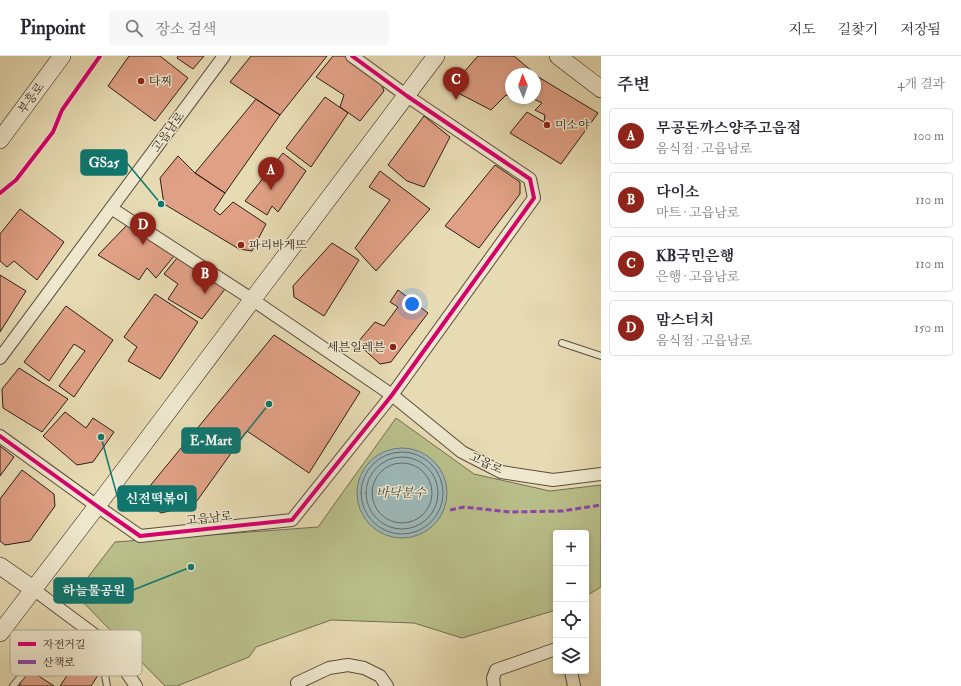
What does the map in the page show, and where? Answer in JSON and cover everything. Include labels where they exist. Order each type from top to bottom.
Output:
[{"type":"street","name":"부흥로","points":[[0,140],[62,56]]},
{"type":"street","name":"고읍남로","points":[[0,358],[224,56]]},
{"type":"street","points":[[352,56],[407,96]]},
{"type":"street","points":[[0,633],[437,57]]},
{"type":"street","points":[[565,59],[601,88]]},
{"type":"street","name":"고읍남로","points":[[0,436],[140,536],[292,520],[392,395],[534,198],[530,179],[407,96]]},
{"type":"street","points":[[111,208],[253,300],[392,395]]},
{"type":"street","name":"고읍로","points":[[392,395],[462,452],[501,472],[553,480],[601,474]]},
{"type":"street","points":[[0,566],[34,589],[88,630]]},
{"type":"street","points":[[494,686],[493,678],[496,670],[553,650]]},
{"type":"street","points":[[295,685],[329,668],[348,665],[364,668],[380,676],[387,686]]},
{"type":"street","points":[[572,674],[574,686]]},
{"type":"street","points":[[129,676],[136,686]]},
{"type":"lane","points":[[562,343],[601,356]]},
{"type":"lane","points":[[13,686],[21,676]]},
{"type":"lane","points":[[105,676],[107,686]]},
{"type":"green space","points":[[396,418],[474,474],[550,491],[601,485],[601,587],[589,594],[589,530],[553,530],[553,611],[462,638],[414,623],[331,620],[256,647],[249,657],[177,686],[165,686],[142,662],[142,630],[110,630],[75,594],[115,542],[318,527]]},
{"type":"water","name":"바닥분수","points":[[402,448],[419,452],[434,461],[443,476],[447,493],[443,510],[434,525],[419,534],[402,538],[385,534],[370,525],[361,510],[357,493],[361,476],[370,461],[385,452]]},
{"type":"building","points":[[129,56],[160,56],[188,78],[155,121],[108,86]]},
{"type":"building","points":[[178,56],[204,56],[193,69],[177,58]]},
{"type":"building","points":[[251,56],[327,56],[280,115],[230,82]]},
{"type":"building","points":[[333,56],[345,56],[380,81],[384,91],[360,121],[340,107],[344,95],[316,77]]},
{"type":"building","points":[[478,56],[514,56],[528,68],[505,68],[505,96],[491,110],[460,94],[457,80]]},
{"type":"building","points":[[541,79],[598,113],[561,164],[510,133],[527,112],[544,122],[545,115],[535,110],[542,103]]},
{"type":"building","points":[[325,97],[348,113],[311,167],[286,148]]},
{"type":"building","points":[[256,99],[280,115],[225,193],[195,173]]},
{"type":"building","points":[[424,116],[450,137],[424,187],[407,181],[388,165]]},
{"type":"building","points":[[283,153],[306,171],[278,212],[272,206],[267,215],[245,201]]},
{"type":"building","points":[[178,156],[195,173],[225,193],[214,210],[220,215],[233,202],[266,224],[252,251],[239,249],[164,204],[160,178]]},
{"type":"building","points":[[495,165],[520,182],[520,194],[479,248],[445,226]]},
{"type":"building","points":[[380,171],[430,209],[376,271],[355,248],[390,200],[369,187]]},
{"type":"building","points":[[20,209],[64,242],[37,280],[14,261],[7,267],[0,261],[0,234]]},
{"type":"building","points":[[128,224],[174,256],[156,278],[147,268],[139,280],[98,255]]},
{"type":"building","points":[[332,243],[359,260],[324,316],[294,297],[293,286]]},
{"type":"building","points":[[177,258],[225,289],[202,319],[168,299],[178,284],[164,274]]},
{"type":"building","points":[[0,275],[26,291],[0,332]]},
{"type":"building","points":[[398,290],[428,313],[391,362],[380,364],[357,343],[375,322],[384,326],[398,307],[390,302]]},
{"type":"building","points":[[155,294],[198,322],[160,379],[128,361],[137,347],[124,337]]},
{"type":"building","points":[[66,306],[113,340],[74,397],[59,386],[85,351],[74,344],[49,381],[24,362]]},
{"type":"building","points":[[274,335],[360,392],[309,473],[247,431],[194,505],[161,513],[140,498]]},
{"type":"building","points":[[19,368],[68,399],[42,432],[3,408],[2,389]]},
{"type":"building","points":[[65,412],[86,428],[93,418],[114,432],[93,462],[77,465],[43,436]]},
{"type":"building","points":[[0,446],[14,457],[0,476]]},
{"type":"building","points":[[22,470],[54,494],[55,506],[30,541],[5,545],[0,541],[0,499]]},
{"type":"building","points":[[24,676],[39,676],[54,686],[19,686]]},
{"type":"building","points":[[67,676],[97,676],[91,686],[60,686]]},
{"type":"marked path","points":[[450,510],[464,507],[510,512],[562,511],[601,505]]},
{"type":"cycle path","points":[[0,193],[16,180],[53,132],[62,110],[100,56]]},
{"type":"cycle path","points":[[0,436],[140,536],[292,520],[392,395],[534,198],[530,179],[407,96],[352,56]]},
{"type":"place","name":"다찌","points":[[141,81]]},
{"type":"place","name":"KB국민은행","points":[[456,100]]},
{"type":"place","name":"미소야","points":[[547,125]]},
{"type":"place","name":"무공돈까스양주고읍점","points":[[271,190]]},
{"type":"place","name":"GS25","points":[[161,204]]},
{"type":"place","name":"맘스터치","points":[[143,245]]},
{"type":"place","name":"파리바게뜨","points":[[241,245]]},
{"type":"place","name":"다이소","points":[[205,294]]},
{"type":"place","name":"세븐일레븐","points":[[393,347]]},
{"type":"place","name":"E-Mart","points":[[269,404]]},
{"type":"place","name":"신전떡볶이","points":[[101,437]]},
{"type":"place","name":"하늘물공원","points":[[191,567]]}]
